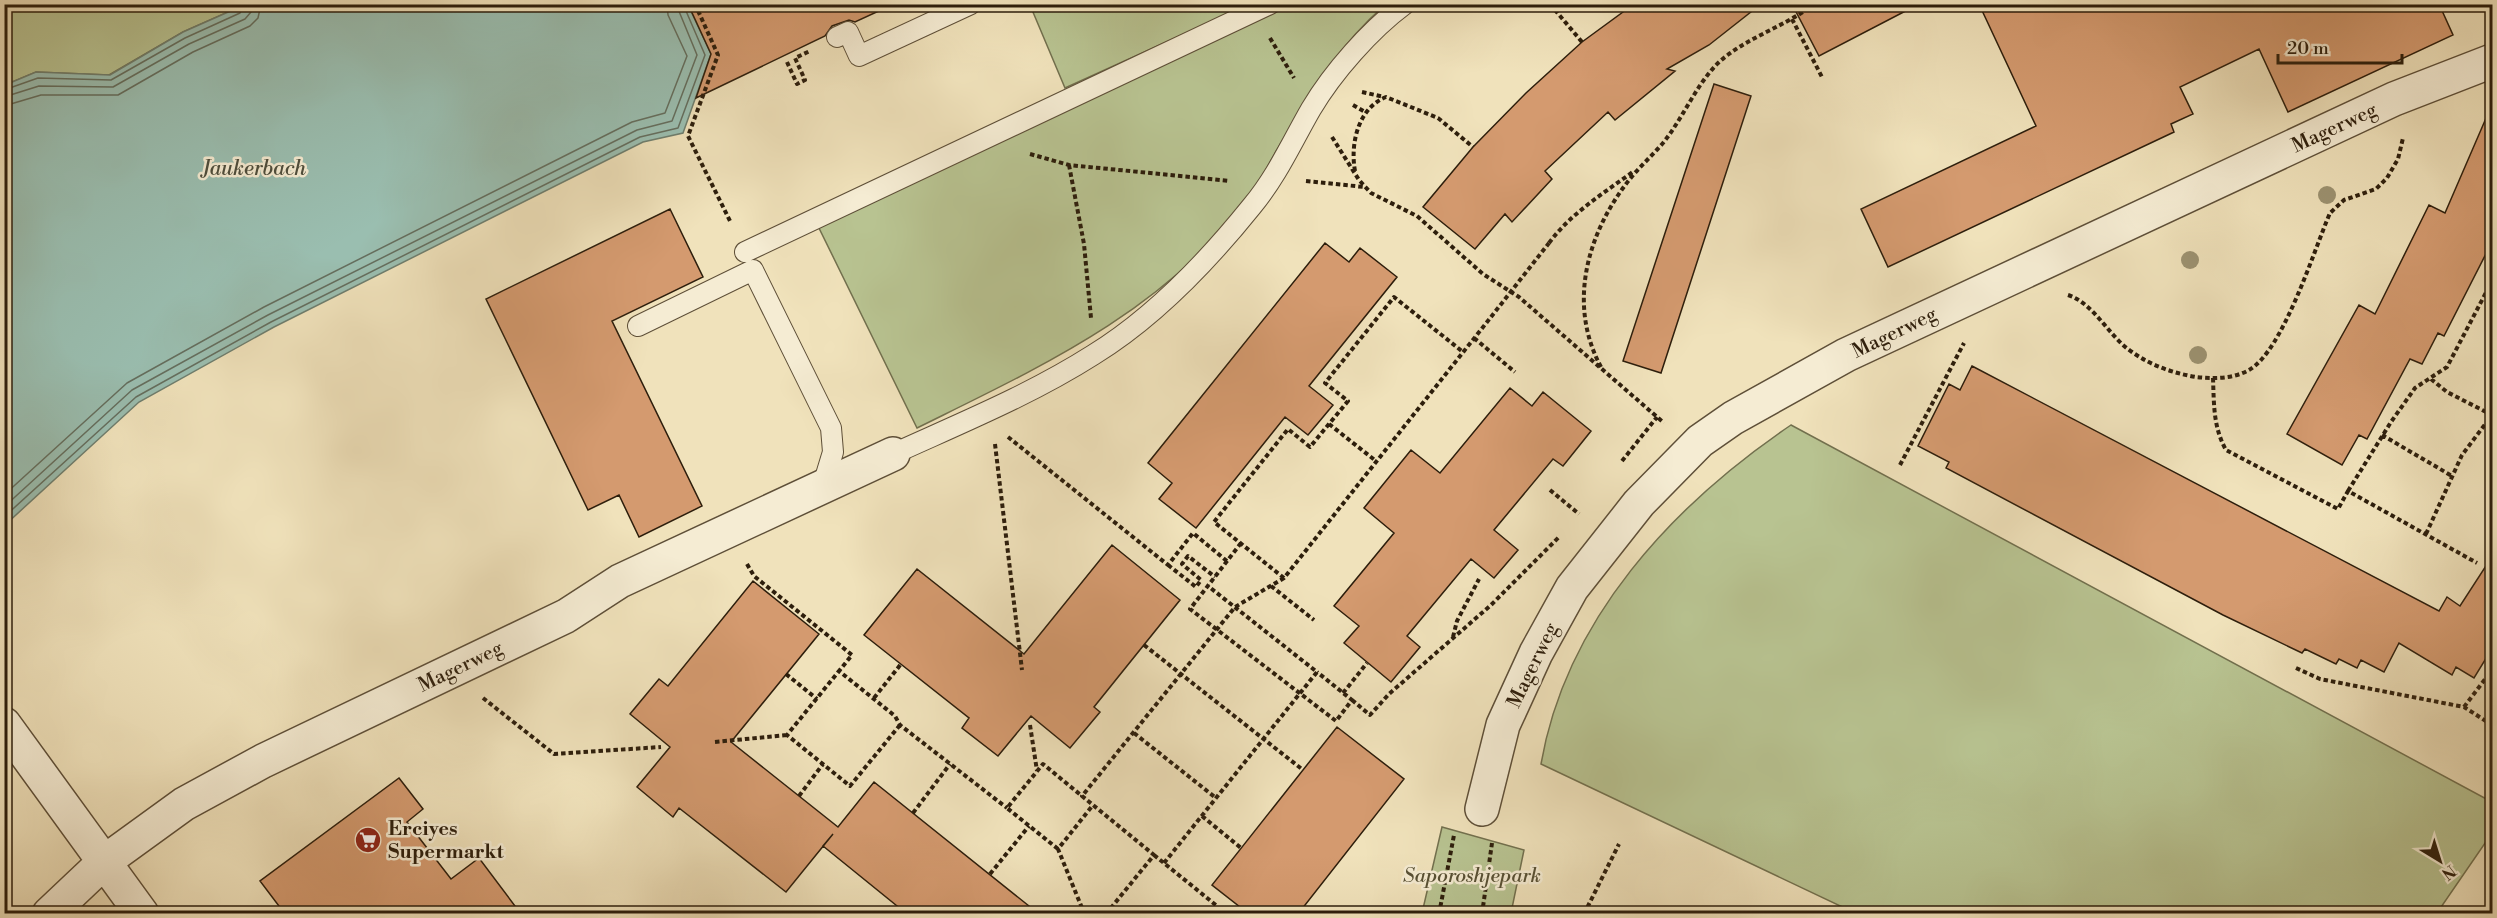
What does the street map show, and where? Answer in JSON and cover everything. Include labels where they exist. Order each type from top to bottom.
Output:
[{"type":"street","name":"Magerweg","points":[[1482,809],[1503,725],[1572,588],[1604,544],[1668,472],[1700,441],[1733,418],[1846,356],[1959,301],[2394,99],[2493,61]]},
{"type":"street","name":"Magerweg","points":[[49,914],[104,862],[194,799],[263,761],[566,616],[620,581],[893,454]]},
{"type":"street","points":[[4,724],[142,914]]},
{"type":"lane","points":[[837,37],[848,32],[860,56],[972,4]]},
{"type":"lane","points":[[893,454],[988,419],[1093,355],[1170,295],[1228,234],[1270,182],[1288,154],[1312,108],[1364,41],[1405,4]]},
{"type":"lane","points":[[745,252],[1263,8]]},
{"type":"lane","points":[[638,326],[753,270],[831,428],[833,452],[823,485]]},
{"type":"path","points":[[695,4],[718,55],[688,136],[745,252]]},
{"type":"path","points":[[1550,4],[1582,42]]},
{"type":"path","points":[[1602,370],[1590,348],[1583,306],[1587,264],[1596,233],[1640,167],[1663,143],[1718,63],[1792,20],[1814,4]]},
{"type":"path","points":[[1263,8],[1312,108]]},
{"type":"path","points":[[1792,20],[1823,79]]},
{"type":"path","points":[[786,62],[797,84],[805,80],[795,58],[837,37]]},
{"type":"path","points":[[1358,87],[1362,92],[1386,98],[1438,118],[1473,147]]},
{"type":"path","points":[[1365,187],[1355,172],[1354,153],[1365,112],[1386,98]]},
{"type":"path","points":[[2044,262],[2058,291],[2074,297],[2087,307],[2131,352],[2170,373],[2227,378],[2250,370],[2266,355],[2280,335],[2330,213],[2344,200],[2376,189],[2387,178],[2398,159],[2404,128],[2394,99]]},
{"type":"path","points":[[1353,105],[1365,112]]},
{"type":"path","points":[[977,141],[1069,165],[1217,181],[1270,182],[1292,179],[1365,187],[1417,216],[1483,274],[1519,297],[1666,425]]},
{"type":"path","points":[[1069,165],[1084,244],[1093,355]]},
{"type":"path","points":[[1082,796],[1235,607],[1284,578],[1560,227],[1583,207],[1640,167]]},
{"type":"path","points":[[2213,378],[2214,417],[2226,450],[2338,509],[2382,435],[2415,388],[2447,367],[2488,286],[2493,281]]},
{"type":"path","points":[[1284,578],[1214,522],[1288,429],[1310,447],[1348,401],[1325,383],[1394,297],[1463,352]]},
{"type":"path","points":[[1900,465],[1971,328],[1959,301]]},
{"type":"path","points":[[1474,338],[1515,372]]},
{"type":"path","points":[[2426,534],[2462,455],[2492,415],[2447,392],[2431,379]]},
{"type":"path","points":[[1621,463],[1657,417]]},
{"type":"path","points":[[988,419],[1196,587],[1201,580],[1182,564],[1188,556],[1215,577]]},
{"type":"path","points":[[988,419],[1022,670]]},
{"type":"path","points":[[1329,424],[1376,461]]},
{"type":"path","points":[[2382,435],[2452,476]]},
{"type":"path","points":[[1550,490],[1579,514]]},
{"type":"path","points":[[2348,491],[2477,563]]},
{"type":"path","points":[[1572,523],[1586,506]]},
{"type":"path","points":[[729,530],[754,576],[852,655],[787,735]]},
{"type":"path","points":[[1208,586],[1370,715],[1389,694],[1498,598],[1565,531]]},
{"type":"path","points":[[1168,565],[1193,533],[1228,562]]},
{"type":"path","points":[[1241,543],[1190,609],[1335,721],[1352,700]]},
{"type":"path","points":[[1453,638],[1457,621],[1479,579]]},
{"type":"path","points":[[1270,586],[1314,620]]},
{"type":"path","points":[[1144,645],[1303,770]]},
{"type":"path","points":[[1343,693],[1367,663]]},
{"type":"path","points":[[874,698],[901,664]]},
{"type":"path","points":[[456,668],[465,684],[554,754],[661,747]]},
{"type":"path","points":[[2296,668],[2320,680],[2464,707],[2493,725]]},
{"type":"path","points":[[2464,707],[2493,670]]},
{"type":"path","points":[[839,671],[896,716],[900,725],[1058,849],[1082,908],[1090,914]]},
{"type":"path","points":[[1164,863],[1317,672]]},
{"type":"path","points":[[786,674],[817,699]]},
{"type":"path","points":[[716,742],[787,735],[850,786],[900,725]]},
{"type":"path","points":[[1030,725],[1037,771]]},
{"type":"path","points":[[1134,733],[1216,798]]},
{"type":"path","points":[[799,796],[823,764]]},
{"type":"path","points":[[913,813],[950,764]]},
{"type":"path","points":[[1007,808],[1043,764],[1217,906],[1210,914]]},
{"type":"path","points":[[1058,849],[1093,805]]},
{"type":"path","points":[[1482,809],[1493,847],[1482,914]]},
{"type":"path","points":[[1202,816],[1241,848]]},
{"type":"path","points":[[990,874],[1029,826]]},
{"type":"path","points":[[1439,914],[1453,835]]},
{"type":"path","points":[[1602,914],[1588,906],[1619,844]]},
{"type":"path","points":[[1106,914],[1154,855]]},
{"type":"path","points":[[1078,914],[1082,908]]},
{"type":"green space","points":[[5,5],[244,5],[183,32],[109,75],[36,72],[5,85]]},
{"type":"green space","points":[[1030,5],[1248,5],[1065,88]]},
{"type":"green space","points":[[1291,5],[1385,5],[1352,38],[1324,74],[1255,189],[1214,239],[1138,306],[1096,334],[1008,383],[917,428],[818,226]]},
{"type":"green space","points":[[1791,425],[2492,802],[2492,833],[2437,913],[1855,913],[1541,764],[1554,711],[1574,661],[1600,614],[1631,570],[1667,529],[1706,491]]},
{"type":"green space","name":"Saporoshjepark","points":[[1442,827],[1524,850],[1511,913],[1422,913]]},
{"type":"water","name":"Jaukerbach","points":[[244,5],[688,5],[711,54],[683,133],[643,142],[274,327],[139,402],[5,525],[5,85],[36,72],[110,75],[183,32]]},
{"type":"building","points":[[688,4],[894,4],[855,22],[849,20],[832,26],[825,36],[696,98],[711,54]]},
{"type":"building","points":[[1634,4],[1761,4],[1709,45],[1667,69],[1675,71],[1615,120],[1608,112],[1545,171],[1552,179],[1512,222],[1505,214],[1475,249],[1423,207],[1473,147],[1526,93],[1582,42]]},
{"type":"building","points":[[1792,4],[1919,4],[1819,56]]},
{"type":"building","points":[[1979,4],[2439,4],[2453,35],[2288,112],[2259,49],[2180,87],[2193,114],[2171,124],[2174,132],[1888,267],[1861,209],[2036,126]]},
{"type":"building","points":[[1714,84],[1751,96],[1661,373],[1623,361]]},
{"type":"building","points":[[2493,102],[2493,240],[2444,336],[2438,333],[2422,364],[2410,359],[2367,439],[2359,435],[2342,465],[2287,434],[2359,305],[2375,314],[2429,205],[2445,213]]},
{"type":"building","points":[[670,209],[703,277],[612,321],[702,506],[639,537],[619,495],[588,510],[486,299]]},
{"type":"building","points":[[1325,243],[1349,262],[1360,248],[1397,277],[1309,386],[1333,405],[1308,435],[1285,417],[1196,528],[1159,499],[1172,483],[1148,463]]},
{"type":"building","points":[[1972,366],[2439,611],[2447,597],[2460,606],[2493,555],[2493,647],[2474,678],[2456,667],[2452,675],[2399,643],[2384,672],[2361,660],[2357,668],[2339,659],[2336,664],[2305,649],[2302,653],[2223,615],[1946,468],[1949,462],[1918,446],[1949,384],[1960,390]]},
{"type":"building","points":[[1510,388],[1532,406],[1543,392],[1591,431],[1563,466],[1553,459],[1494,530],[1518,550],[1494,578],[1471,559],[1407,636],[1420,647],[1391,682],[1344,643],[1359,626],[1334,606],[1394,533],[1364,508],[1411,450],[1440,473]]},
{"type":"building","points":[[1112,545],[1180,600],[1094,707],[1100,712],[1070,748],[1031,716],[998,756],[962,728],[969,718],[864,635],[917,569],[1024,654]]},
{"type":"building","points":[[753,581],[819,634],[731,742],[838,827],[874,782],[1039,914],[907,914],[823,846],[786,892],[679,808],[673,817],[637,787],[670,747],[630,714],[659,679],[668,686]]},
{"type":"building","points":[[1337,727],[1404,779],[1298,914],[1249,914],[1212,885]]},
{"type":"building","name":"Erciyes Supermarkt","points":[[399,778],[423,809],[407,822],[451,879],[479,858],[521,914],[285,914],[260,881]]},
{"type":"place","name":"Erciyes Supermarkt","points":[[368,840]]}]
